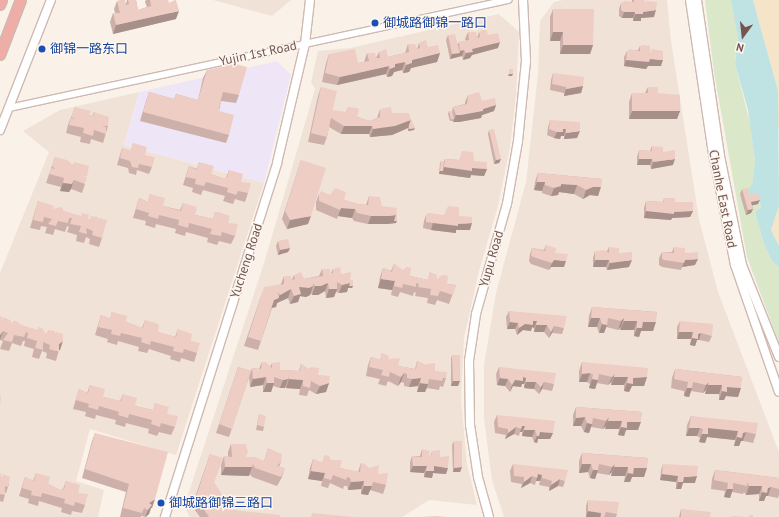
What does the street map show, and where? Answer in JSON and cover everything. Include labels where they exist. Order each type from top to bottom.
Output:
[{"type":"highway","points":[[0,5],[2,0]]},
{"type":"highway","points":[[0,55],[21,0]]},
{"type":"street","points":[[0,130],[51,0]]},
{"type":"street","name":"Yucheng Road","points":[[165,517],[278,163],[305,44],[310,0]]},
{"type":"street","name":"Yujin 1st Road","points":[[9,108],[508,0]]},
{"type":"street","name":"Yupu Road","points":[[489,517],[478,478],[470,425],[469,361],[476,314],[507,204],[518,141],[526,61],[523,0]]},
{"type":"street","name":"Chanhe East Road","points":[[690,0],[713,153],[735,265],[779,392]]},
{"type":"street","name":"Chanhe East Road","points":[[697,0],[720,156],[742,265],[779,356]]},
{"type":"shaded area","points":[[213,0],[291,0],[272,16]]},
{"type":"shaded area","points":[[563,0],[667,0],[671,41],[699,219],[718,292],[779,452],[779,517],[504,517],[492,480],[484,419],[484,365],[496,293],[526,182],[538,74],[540,21],[554,2]]},
{"type":"shaded area","points":[[499,14],[519,32],[516,96],[510,147],[498,206],[479,271],[464,338],[461,399],[467,464],[477,505],[429,500],[402,517],[190,517],[184,507],[265,260],[315,89],[311,82],[318,51],[350,48]]},
{"type":"shaded area","points":[[277,61],[291,75],[264,183],[124,145],[139,92]]},
{"type":"shaded area","points":[[139,92],[124,145],[264,183],[176,455],[90,429],[76,481],[104,490],[98,517],[0,517],[0,273],[49,152],[23,131],[60,110]]},
{"type":"green space","points":[[705,0],[731,0],[737,24],[738,37],[735,64],[750,123],[755,162],[752,184],[761,207],[755,212],[764,244],[772,261],[779,267],[779,343],[747,257],[714,72]]},
{"type":"sand","points":[[753,0],[779,0],[779,128],[776,122],[778,91]]},
{"type":"sand","points":[[779,206],[779,246],[771,230]]},
{"type":"water","points":[[731,0],[753,0],[778,91],[779,206],[771,230],[779,246],[779,267],[772,261],[764,244],[755,212],[761,207],[758,195],[749,196],[748,191],[752,184],[755,161],[748,110],[735,64],[738,37]]},
{"type":"building","points":[[125,0],[126,5],[129,4],[128,0],[136,0],[138,10],[151,6],[150,0],[168,0],[169,3],[176,0],[179,11],[116,25],[113,13],[120,13],[117,1]]},
{"type":"building","points":[[634,0],[645,0],[645,4],[646,1],[657,2],[656,10],[643,12],[643,14],[635,14],[635,12],[624,12],[621,10],[621,3],[625,1],[634,2]]},
{"type":"building","points":[[553,9],[594,9],[593,45],[563,45],[563,32],[553,32]]},
{"type":"building","points":[[486,28],[488,35],[498,33],[500,42],[472,49],[473,52],[466,53],[464,50],[460,51],[459,42],[469,40],[468,32],[476,32],[477,38],[480,37],[479,32]]},
{"type":"building","points":[[455,34],[460,53],[452,54],[448,35]]},
{"type":"building","points":[[426,40],[428,47],[438,45],[440,53],[412,60],[412,63],[406,65],[405,62],[395,64],[395,67],[390,69],[389,66],[340,77],[325,73],[329,54],[355,49],[358,63],[369,61],[367,53],[375,53],[376,58],[380,58],[379,52],[386,49],[388,57],[409,52],[408,44],[415,44],[417,49],[420,48],[419,43]]},
{"type":"building","points":[[640,46],[650,46],[650,53],[652,49],[663,51],[663,60],[650,59],[649,62],[626,60],[627,51],[630,49],[640,51]]},
{"type":"building","points":[[235,64],[247,67],[239,95],[223,92],[219,108],[219,111],[234,115],[229,135],[143,112],[149,92],[174,99],[176,94],[198,100],[207,70]]},
{"type":"building","points":[[509,69],[513,69],[513,74],[509,74]]},
{"type":"building","points":[[553,73],[584,77],[583,86],[566,89],[566,87],[552,84]]},
{"type":"building","points":[[321,87],[337,91],[332,113],[333,110],[346,112],[348,107],[357,108],[359,109],[357,117],[370,121],[380,117],[380,109],[391,107],[392,113],[409,113],[411,120],[395,126],[373,129],[372,126],[344,126],[331,118],[327,137],[311,133]]},
{"type":"building","points":[[648,87],[658,87],[658,93],[680,95],[680,111],[632,111],[632,93],[648,93]]},
{"type":"building","points":[[479,92],[482,101],[495,98],[496,105],[483,109],[483,111],[456,115],[453,107],[467,104],[468,95]]},
{"type":"building","points":[[75,107],[91,111],[89,115],[93,116],[94,112],[109,117],[108,126],[102,126],[106,127],[106,134],[94,130],[93,136],[83,133],[84,128],[69,125],[71,118],[76,119],[71,117]]},
{"type":"building","points":[[449,111],[452,111],[454,119],[451,119]]},
{"type":"building","points":[[411,119],[415,128],[409,129],[409,126]]},
{"type":"building","points":[[550,120],[580,122],[580,131],[566,133],[566,129],[563,129],[563,132],[557,132],[549,129]]},
{"type":"building","points":[[494,129],[501,159],[496,160],[489,130]]},
{"type":"building","points":[[133,143],[147,147],[145,155],[155,157],[152,167],[139,164],[138,168],[132,167],[130,161],[120,158],[122,148],[131,151]]},
{"type":"building","points":[[652,146],[663,147],[663,152],[675,150],[675,159],[653,162],[652,159],[639,159],[639,150],[652,151]]},
{"type":"building","points":[[462,151],[473,152],[474,161],[487,162],[487,169],[472,168],[472,171],[444,167],[445,159],[459,160]]},
{"type":"building","points":[[55,157],[67,160],[73,165],[74,162],[89,166],[87,176],[82,176],[87,177],[85,184],[74,180],[72,184],[63,183],[64,178],[49,174],[51,168],[55,169],[52,166]]},
{"type":"building","points":[[301,160],[326,168],[311,216],[290,220],[285,211]]},
{"type":"building","points":[[441,161],[444,161],[443,171],[440,171]]},
{"type":"building","points":[[199,162],[214,166],[211,174],[222,178],[227,178],[229,170],[243,174],[241,182],[251,183],[248,193],[238,191],[236,195],[227,192],[228,188],[206,182],[204,186],[195,184],[196,179],[186,177],[189,166],[197,170]]},
{"type":"building","points":[[538,173],[602,179],[601,187],[593,187],[586,190],[577,185],[561,184],[561,186],[554,188],[545,185],[545,182],[537,182]]},
{"type":"building","points":[[335,188],[346,192],[344,200],[357,204],[368,205],[369,196],[380,197],[382,206],[397,208],[396,215],[371,216],[357,213],[355,209],[341,208],[340,210],[319,201],[319,194],[321,191],[330,195]]},
{"type":"building","points":[[748,188],[749,195],[758,193],[760,200],[751,202],[753,209],[748,210],[742,189]]},
{"type":"building","points":[[150,194],[165,198],[163,206],[181,211],[183,203],[197,207],[195,215],[213,219],[215,212],[219,212],[230,216],[228,223],[238,224],[235,236],[222,232],[221,236],[210,234],[212,229],[189,223],[188,228],[178,225],[179,220],[159,215],[158,219],[148,216],[149,213],[136,209],[139,198],[148,202]]},
{"type":"building","points":[[664,198],[675,198],[675,202],[693,202],[693,211],[674,212],[674,214],[646,211],[646,201],[664,202]]},
{"type":"building","points":[[38,201],[54,206],[53,209],[60,207],[63,208],[63,211],[81,216],[82,213],[89,215],[88,219],[90,219],[91,216],[98,217],[97,220],[99,218],[107,220],[102,238],[92,235],[93,231],[86,228],[87,234],[79,232],[81,226],[70,224],[72,218],[69,218],[68,223],[58,221],[56,226],[48,224],[52,219],[44,217],[43,222],[33,220]]},
{"type":"building","points":[[448,206],[459,207],[459,216],[472,217],[472,223],[458,224],[458,226],[426,222],[426,215],[428,213],[444,215]]},
{"type":"building","points":[[396,214],[397,221],[394,221]]},
{"type":"building","points":[[288,239],[290,248],[280,250],[278,241]]},
{"type":"building","points":[[546,245],[556,248],[555,253],[568,254],[566,261],[554,260],[552,263],[531,255],[532,248],[545,251]]},
{"type":"building","points":[[609,247],[619,248],[619,253],[632,252],[632,260],[610,263],[609,260],[595,260],[595,251],[605,250],[609,253]]},
{"type":"building","points":[[674,247],[685,248],[685,253],[698,252],[698,259],[685,260],[684,263],[662,259],[662,252],[674,253]]},
{"type":"building","points":[[394,264],[403,270],[407,267],[411,268],[410,276],[428,280],[430,272],[437,275],[437,279],[439,280],[440,276],[448,276],[447,284],[456,285],[453,295],[440,291],[438,296],[430,295],[431,289],[418,287],[419,284],[416,283],[416,287],[403,284],[402,288],[394,286],[395,281],[381,279],[383,268],[392,272]]},
{"type":"building","points":[[340,267],[341,274],[351,272],[350,283],[342,285],[337,282],[337,289],[329,289],[328,283],[321,286],[315,286],[313,283],[313,286],[309,288],[299,287],[301,294],[294,296],[291,289],[280,295],[278,292],[279,298],[274,300],[261,341],[248,337],[264,287],[284,284],[284,276],[291,276],[292,280],[295,279],[294,275],[301,272],[304,279],[323,276],[322,269],[330,269],[330,273],[333,273],[333,269]]},
{"type":"building","points":[[350,280],[353,280],[353,286],[349,286]]},
{"type":"building","points":[[592,307],[657,312],[656,322],[643,322],[642,328],[637,328],[637,321],[624,321],[624,318],[621,321],[608,318],[607,325],[602,324],[600,318],[591,318]]},
{"type":"building","points":[[509,311],[567,316],[564,328],[554,326],[551,332],[547,325],[536,325],[537,321],[533,321],[533,325],[525,324],[519,328],[518,323],[510,322]]},
{"type":"building","points":[[112,312],[127,316],[126,322],[143,328],[145,320],[159,325],[158,332],[176,337],[178,329],[192,334],[191,341],[200,343],[197,353],[184,349],[183,353],[173,351],[174,347],[151,341],[150,345],[141,342],[142,338],[121,333],[120,336],[111,334],[112,330],[98,327],[101,315],[110,319]]},
{"type":"building","points":[[0,316],[2,317],[2,321],[3,317],[10,320],[12,324],[13,321],[16,321],[21,325],[38,330],[38,327],[42,328],[46,334],[48,330],[55,331],[55,334],[56,332],[63,334],[63,341],[59,344],[59,352],[49,349],[50,345],[43,342],[43,350],[35,348],[37,341],[27,338],[28,333],[26,332],[24,337],[14,335],[12,342],[3,340],[8,333],[3,331],[0,335]]},
{"type":"building","points":[[680,321],[713,324],[712,336],[701,333],[698,334],[698,339],[692,338],[693,332],[679,332]]},
{"type":"building","points":[[382,353],[389,356],[388,359],[400,358],[398,366],[416,369],[417,361],[427,366],[428,364],[435,363],[435,371],[447,372],[446,378],[443,378],[442,381],[429,379],[428,384],[420,383],[421,378],[407,378],[407,374],[404,373],[401,377],[390,372],[389,377],[381,375],[383,370],[369,367],[371,357],[380,360]]},
{"type":"building","points":[[452,355],[460,355],[460,381],[453,381]]},
{"type":"building","points":[[262,362],[266,362],[272,368],[272,363],[280,362],[280,370],[300,371],[301,364],[311,370],[311,367],[319,368],[318,375],[330,376],[329,383],[320,386],[311,381],[310,388],[303,386],[303,380],[289,379],[288,376],[288,379],[283,380],[274,377],[274,383],[267,383],[266,377],[253,379],[252,368],[261,369]]},
{"type":"building","points":[[582,362],[648,368],[647,377],[633,378],[633,384],[627,383],[628,377],[614,377],[615,374],[612,377],[599,374],[598,380],[592,379],[593,375],[590,373],[582,374]]},
{"type":"building","points":[[238,367],[251,371],[232,429],[219,424]]},
{"type":"building","points":[[499,367],[556,373],[554,384],[544,382],[541,387],[536,382],[526,382],[526,378],[523,377],[523,381],[515,380],[512,385],[508,379],[500,378]]},
{"type":"building","points":[[675,369],[742,377],[741,388],[727,387],[727,392],[722,391],[722,385],[708,385],[709,382],[706,385],[693,382],[692,388],[687,388],[688,382],[674,379]]},
{"type":"building","points":[[90,385],[105,389],[103,397],[121,401],[123,394],[137,398],[135,406],[153,410],[155,403],[169,407],[167,414],[178,416],[175,427],[161,423],[160,427],[151,424],[152,420],[129,414],[128,418],[118,415],[119,412],[99,406],[98,410],[88,407],[89,404],[76,400],[79,389],[88,393]]},
{"type":"building","points":[[576,407],[642,412],[641,422],[627,422],[627,428],[621,427],[622,421],[608,421],[609,417],[606,421],[593,418],[592,424],[587,423],[585,417],[576,418]]},
{"type":"building","points":[[259,414],[266,416],[264,427],[257,425]]},
{"type":"building","points":[[497,415],[555,421],[553,433],[540,432],[539,436],[537,436],[535,430],[524,430],[525,426],[522,426],[521,429],[516,427],[508,433],[508,429],[498,427]]},
{"type":"building","points":[[691,416],[758,423],[756,434],[746,432],[743,433],[742,438],[737,437],[738,431],[708,428],[708,434],[702,434],[703,429],[689,428]]},
{"type":"building","points":[[95,433],[168,452],[155,499],[149,503],[152,505],[148,510],[144,508],[142,513],[123,508],[129,484],[85,469]]},
{"type":"building","points":[[454,441],[462,441],[462,467],[454,468]]},
{"type":"building","points":[[231,444],[246,444],[248,453],[245,457],[255,457],[264,461],[268,448],[282,454],[281,462],[277,466],[285,468],[281,477],[255,468],[253,464],[252,467],[225,467],[224,456],[232,457]]},
{"type":"building","points":[[422,449],[430,451],[429,455],[432,455],[432,451],[440,450],[440,457],[449,456],[448,468],[434,466],[434,471],[426,471],[427,466],[413,466],[412,456],[422,457]]},
{"type":"building","points":[[582,453],[648,458],[647,468],[634,468],[633,474],[628,473],[628,467],[614,467],[615,464],[612,467],[599,464],[598,470],[593,470],[591,464],[582,464]]},
{"type":"building","points":[[210,454],[223,458],[214,483],[232,510],[280,515],[280,517],[209,517],[196,497]]},
{"type":"building","points":[[325,455],[329,456],[331,460],[342,460],[340,468],[360,472],[361,463],[365,464],[369,468],[379,465],[378,474],[388,473],[386,485],[373,482],[372,486],[364,486],[364,481],[351,482],[350,478],[347,477],[346,480],[333,475],[331,480],[324,478],[325,473],[311,471],[313,459],[322,463]]},
{"type":"building","points":[[513,464],[568,470],[565,481],[560,479],[551,485],[552,481],[542,478],[542,475],[538,474],[537,478],[532,476],[524,482],[524,477],[514,476]]},
{"type":"building","points":[[663,464],[698,466],[697,476],[684,477],[683,482],[678,482],[678,476],[662,474]]},
{"type":"building","points":[[715,470],[779,478],[779,489],[771,487],[768,488],[767,493],[762,492],[762,486],[749,486],[747,482],[747,486],[733,483],[733,489],[727,489],[728,483],[714,480]]},
{"type":"building","points":[[0,473],[2,478],[3,474],[10,477],[8,487],[5,486],[5,495],[0,494]]},
{"type":"building","points":[[36,473],[50,477],[48,484],[60,490],[64,489],[66,481],[80,485],[78,493],[88,494],[85,505],[75,502],[74,506],[64,503],[65,499],[42,493],[41,497],[31,495],[32,491],[22,488],[25,477],[34,481]]},
{"type":"building","points":[[588,500],[619,502],[617,514],[606,512],[604,517],[601,517],[601,513],[588,511]]},
{"type":"building","points":[[681,509],[711,512],[710,517],[681,517]]},
{"type":"building","points":[[312,513],[354,517],[311,517]]},
{"type":"building","points":[[436,516],[448,517],[420,517]]},
{"type":"place","name":"御城路御锦一路口","points":[[375,23]]},
{"type":"place","name":"御锦一路东口","points":[[42,49]]},
{"type":"place","name":"御城路御锦三路口","points":[[161,503]]}]
